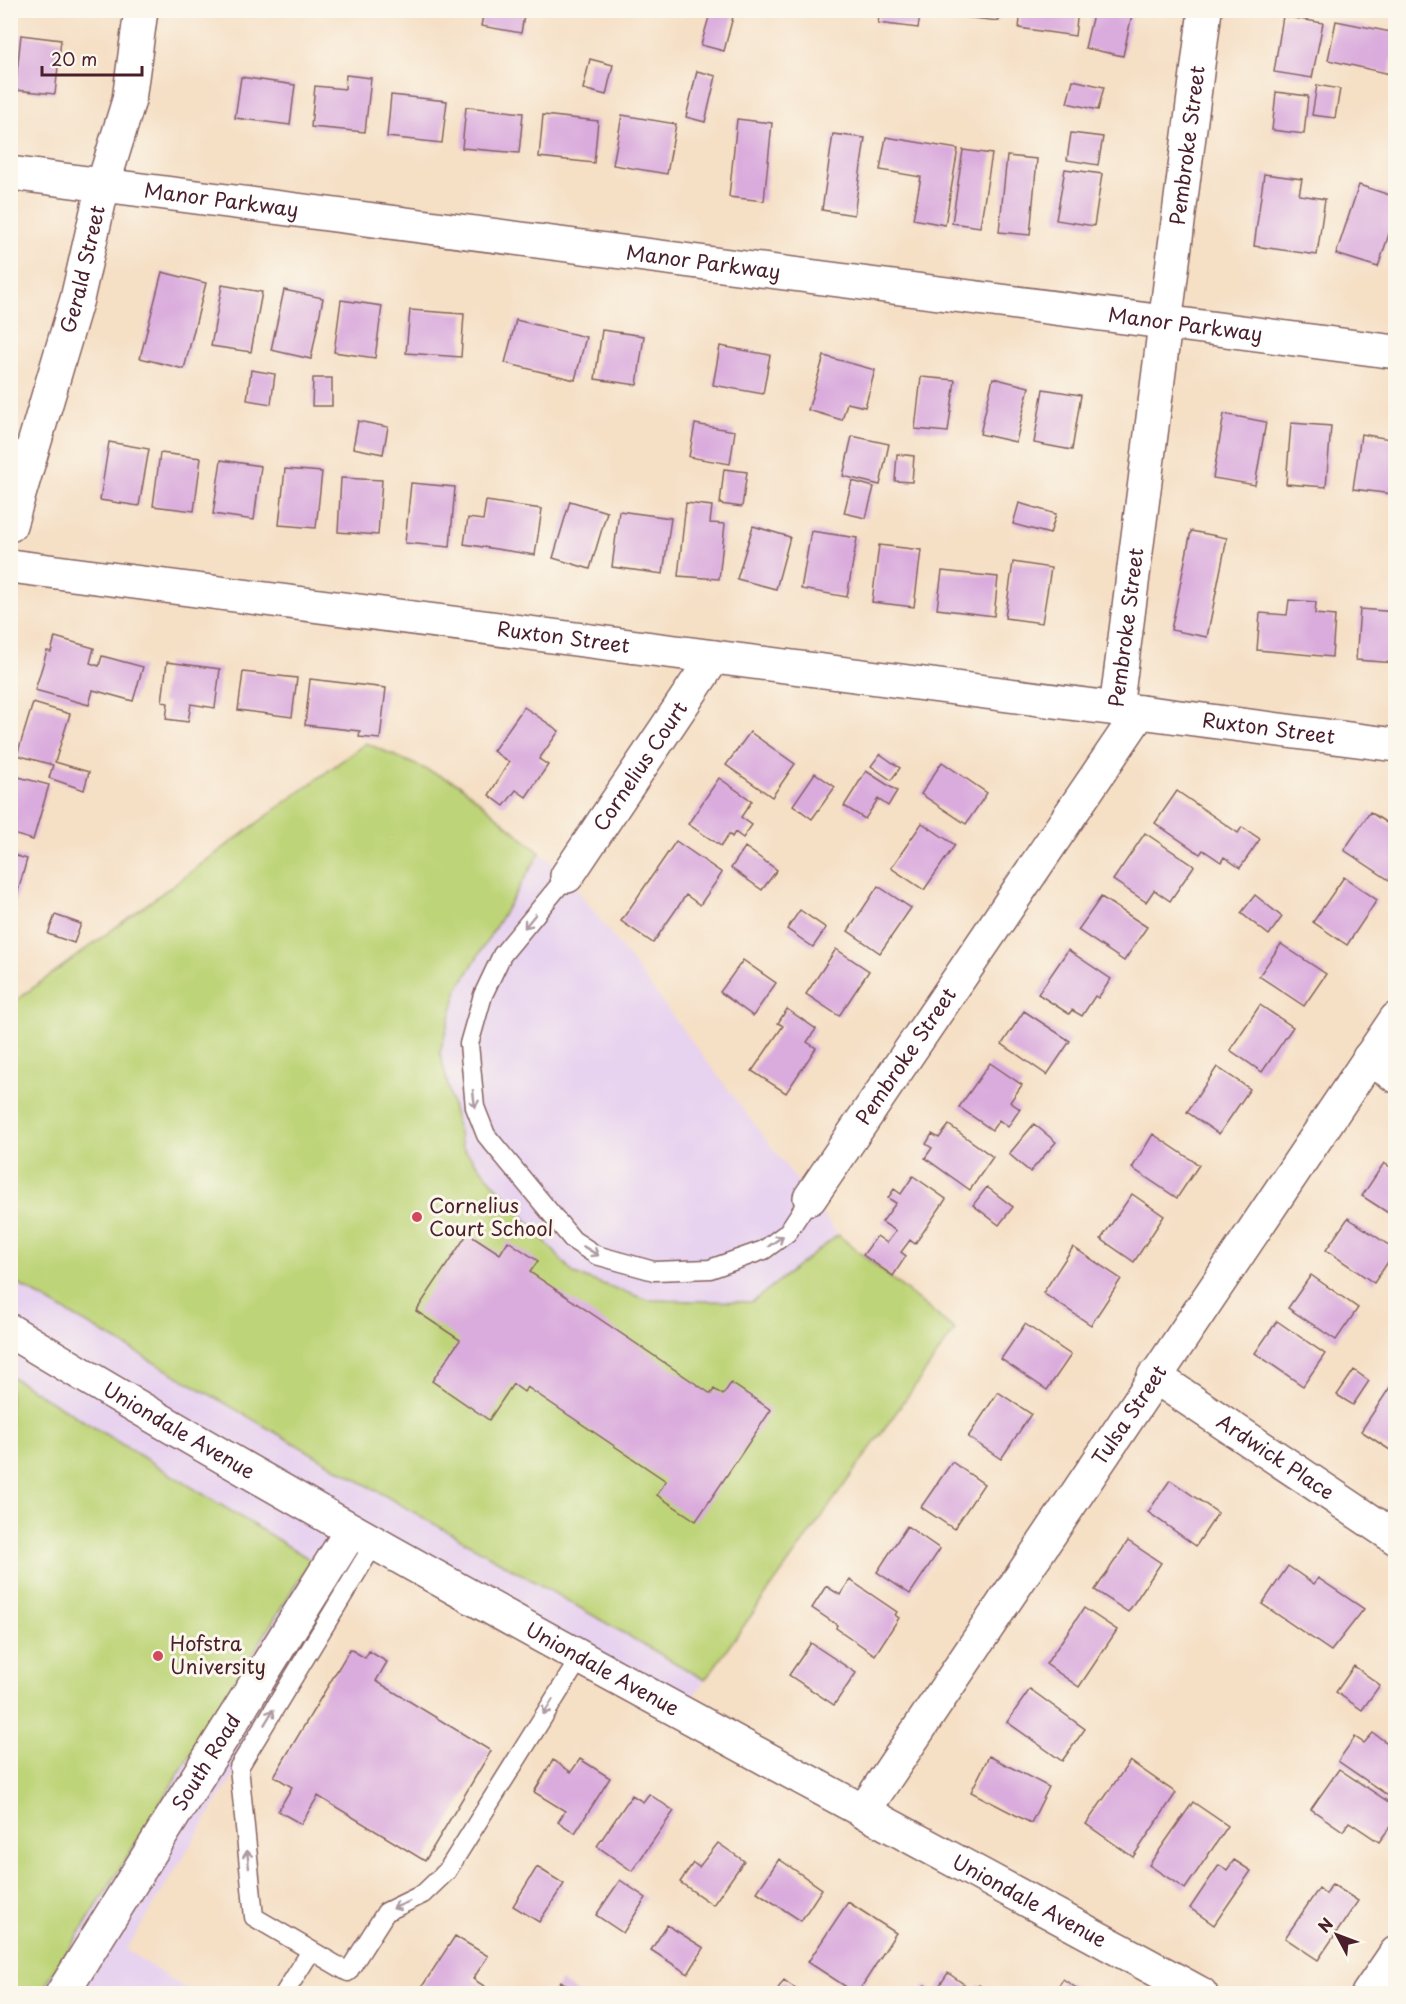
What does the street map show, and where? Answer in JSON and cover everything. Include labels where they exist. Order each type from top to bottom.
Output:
[{"type":"street","name":"Gerald Street","points":[[10,525],[76,299],[103,185],[129,100],[141,10]]},
{"type":"street","name":"Pembroke Street","points":[[810,1198],[1128,711],[1166,322],[1205,10]]},
{"type":"street","name":"Manor Parkway","points":[[10,173],[1395,352]]},
{"type":"street","name":"Ruxton Street","points":[[10,566],[1395,745]]},
{"type":"street","name":"Cornelius Court","points":[[567,876],[714,657]]},
{"type":"street","name":"Tulsa Street","points":[[863,1812],[1395,1019]]},
{"type":"street","points":[[1369,1059],[1395,1076]]},
{"type":"street","name":"Uniondale Avenue","points":[[10,1331],[166,1425],[363,1538],[1201,1994]]},
{"type":"street","name":"Ardwick Place","points":[[1154,1376],[1395,1538]]},
{"type":"street","name":"South Road","points":[[62,1994],[363,1538]]},
{"type":"street","points":[[1368,1994],[1395,1953]]},
{"type":"lane","points":[[567,876],[502,955],[483,995],[469,1044],[475,1107],[486,1135],[573,1240],[596,1255],[654,1270],[710,1269],[764,1250],[787,1233],[810,1198]]},
{"type":"lane","points":[[363,1538],[238,1767],[254,1917],[348,1972],[386,1912],[423,1894],[447,1871],[580,1658]]},
{"type":"lane","points":[[284,1994],[311,1951]]},
{"type":"shaded area","name":"Cornelius Court School","points":[[366,743],[459,784],[567,876],[838,1235],[955,1330],[681,1713],[375,1545],[126,1950],[192,1993],[11,1993],[10,1005]]},
{"type":"green space","name":"Cornelius Court School","points":[[366,743],[459,784],[540,853],[458,989],[440,1052],[462,1147],[574,1274],[648,1300],[752,1302],[838,1235],[955,1330],[705,1680],[11,1280],[10,1005]]},
{"type":"green space","name":"Hofstra University","points":[[10,1376],[311,1560],[83,1928],[39,1994],[10,1993]]},
{"type":"building","points":[[484,10],[525,10],[521,33],[481,26]]},
{"type":"building","points":[[711,10],[734,13],[724,51],[701,45]]},
{"type":"building","points":[[880,10],[921,10],[918,28],[878,23]]},
{"type":"building","points":[[946,10],[1000,10],[999,21],[945,15]]},
{"type":"building","points":[[1021,10],[1078,10],[1075,36],[1019,28]]},
{"type":"building","points":[[1094,10],[1133,10],[1123,56],[1085,48]]},
{"type":"building","points":[[1283,16],[1323,23],[1312,78],[1274,72]]},
{"type":"building","points":[[1336,21],[1396,33],[1390,74],[1328,60]]},
{"type":"building","points":[[21,35],[61,40],[55,94],[15,90]]},
{"type":"building","points":[[590,59],[613,65],[606,95],[583,89]]},
{"type":"building","points":[[697,71],[716,76],[705,122],[686,117]]},
{"type":"building","points":[[346,75],[371,78],[365,132],[311,127],[315,86],[345,89]]},
{"type":"building","points":[[241,77],[295,85],[290,125],[235,118]]},
{"type":"building","points":[[1073,80],[1104,87],[1098,110],[1067,103]]},
{"type":"building","points":[[1317,85],[1340,89],[1335,118],[1312,115]]},
{"type":"building","points":[[1276,92],[1308,96],[1304,134],[1272,130]]},
{"type":"building","points":[[391,95],[447,101],[442,143],[387,137]]},
{"type":"building","points":[[466,107],[523,113],[519,153],[462,148]]},
{"type":"building","points":[[543,115],[598,121],[594,163],[539,157]]},
{"type":"building","points":[[622,115],[676,124],[667,174],[613,165]]},
{"type":"building","points":[[737,119],[772,123],[764,201],[729,197]]},
{"type":"building","points":[[1071,133],[1103,137],[1098,165],[1067,160]]},
{"type":"building","points":[[833,134],[865,138],[854,215],[822,210]]},
{"type":"building","points":[[886,137],[958,149],[945,225],[913,219],[921,177],[880,170]]},
{"type":"building","points":[[963,150],[992,154],[980,227],[952,223]]},
{"type":"building","points":[[1007,156],[1037,159],[1030,235],[999,232]]},
{"type":"building","points":[[1065,169],[1102,174],[1094,226],[1056,220]]},
{"type":"building","points":[[1264,174],[1302,179],[1299,195],[1325,199],[1317,255],[1254,246]]},
{"type":"building","points":[[1359,185],[1396,197],[1396,213],[1378,267],[1336,254]]},
{"type":"building","points":[[162,272],[206,283],[184,369],[140,358]]},
{"type":"building","points":[[222,285],[262,292],[251,352],[211,346]]},
{"type":"building","points":[[284,290],[323,298],[311,359],[271,350]]},
{"type":"building","points":[[341,300],[382,306],[375,358],[334,352]]},
{"type":"building","points":[[410,310],[464,314],[461,357],[406,353]]},
{"type":"building","points":[[516,320],[586,337],[575,380],[505,363]]},
{"type":"building","points":[[602,330],[644,336],[637,385],[595,379]]},
{"type":"building","points":[[720,346],[770,355],[763,394],[713,385]]},
{"type":"building","points":[[824,356],[875,370],[865,407],[847,403],[842,420],[808,410]]},
{"type":"building","points":[[251,370],[275,374],[271,404],[247,400]]},
{"type":"building","points":[[921,377],[955,380],[948,432],[915,429]]},
{"type":"building","points":[[313,378],[332,378],[332,406],[312,406]]},
{"type":"building","points":[[993,378],[1029,387],[1016,442],[980,434]]},
{"type":"building","points":[[1043,389],[1081,395],[1072,450],[1034,443]]},
{"type":"building","points":[[1224,414],[1266,422],[1255,485],[1213,478]]},
{"type":"building","points":[[358,421],[388,427],[383,454],[353,448]]},
{"type":"building","points":[[1291,423],[1331,426],[1326,487],[1286,484]]},
{"type":"building","points":[[695,424],[735,431],[730,464],[689,457]]},
{"type":"building","points":[[1361,434],[1396,440],[1392,494],[1353,489]]},
{"type":"building","points":[[852,436],[889,444],[880,485],[843,476]]},
{"type":"building","points":[[109,442],[149,449],[139,506],[100,500]]},
{"type":"building","points":[[160,453],[201,458],[194,511],[153,506]]},
{"type":"building","points":[[897,454],[914,456],[912,482],[895,481]]},
{"type":"building","points":[[221,460],[261,466],[254,520],[213,514]]},
{"type":"building","points":[[285,469],[322,472],[316,528],[279,525]]},
{"type":"building","points":[[724,469],[747,472],[742,507],[720,504]]},
{"type":"building","points":[[341,478],[382,480],[378,535],[338,532]]},
{"type":"building","points":[[852,481],[874,487],[866,518],[844,513]]},
{"type":"building","points":[[411,483],[455,487],[450,547],[405,543]]},
{"type":"building","points":[[486,501],[542,509],[535,555],[464,544],[468,518],[483,520]]},
{"type":"building","points":[[570,501],[607,512],[590,569],[553,558]]},
{"type":"building","points":[[686,503],[712,506],[710,523],[725,524],[719,579],[678,576]]},
{"type":"building","points":[[1019,503],[1056,514],[1050,534],[1013,524]]},
{"type":"building","points":[[619,511],[671,518],[663,574],[612,567]]},
{"type":"building","points":[[753,526],[790,537],[776,589],[737,579]]},
{"type":"building","points":[[811,531],[857,538],[847,597],[801,589]]},
{"type":"building","points":[[1191,531],[1227,538],[1207,637],[1171,630]]},
{"type":"building","points":[[879,545],[921,550],[914,607],[872,602]]},
{"type":"building","points":[[1013,562],[1051,568],[1042,623],[1005,618]]},
{"type":"building","points":[[942,571],[998,577],[994,616],[937,609]]},
{"type":"building","points":[[1289,600],[1316,602],[1315,614],[1335,616],[1332,657],[1257,650],[1260,613],[1287,615]]},
{"type":"building","points":[[1360,609],[1396,612],[1396,663],[1356,660]]},
{"type":"building","points":[[55,637],[94,648],[90,663],[99,666],[102,656],[143,667],[133,701],[93,690],[89,705],[35,690],[47,651],[51,652]]},
{"type":"building","points":[[167,662],[220,669],[215,708],[191,704],[188,722],[166,719],[168,703],[162,702]]},
{"type":"building","points":[[243,672],[297,678],[292,717],[238,710]]},
{"type":"building","points":[[310,679],[386,688],[380,739],[359,737],[360,731],[305,725]]},
{"type":"building","points":[[33,703],[70,714],[55,762],[89,772],[84,790],[49,778],[53,765],[17,755]]},
{"type":"building","points":[[524,707],[559,731],[539,759],[548,765],[526,797],[516,790],[504,806],[489,795],[509,762],[493,751]]},
{"type":"building","points":[[750,732],[795,764],[772,797],[726,765]]},
{"type":"building","points":[[880,754],[900,768],[891,780],[871,766]]},
{"type":"building","points":[[942,762],[987,793],[966,824],[921,794]]},
{"type":"building","points":[[866,771],[897,791],[888,806],[878,799],[865,819],[844,806]]},
{"type":"building","points":[[815,773],[835,787],[812,819],[793,805]]},
{"type":"building","points":[[11,775],[49,785],[33,840],[10,833]]},
{"type":"building","points":[[719,778],[752,801],[741,817],[752,825],[743,838],[735,832],[732,837],[729,834],[721,846],[688,824]]},
{"type":"building","points":[[1177,791],[1238,833],[1242,827],[1260,839],[1240,868],[1224,857],[1221,862],[1203,850],[1200,854],[1155,823]]},
{"type":"building","points":[[1370,812],[1396,829],[1396,870],[1389,880],[1344,850]]},
{"type":"building","points":[[922,823],[955,845],[924,890],[891,868]]},
{"type":"building","points":[[1145,833],[1194,866],[1170,901],[1154,890],[1146,902],[1113,880]]},
{"type":"building","points":[[676,841],[722,873],[700,905],[686,895],[653,943],[621,921]]},
{"type":"building","points":[[745,847],[777,870],[762,890],[731,868]]},
{"type":"building","points":[[10,854],[27,859],[11,916],[10,916]]},
{"type":"building","points":[[1344,877],[1377,900],[1347,945],[1313,922]]},
{"type":"building","points":[[878,886],[911,908],[880,953],[848,931]]},
{"type":"building","points":[[1255,895],[1282,917],[1269,935],[1241,913]]},
{"type":"building","points":[[1101,897],[1147,927],[1124,961],[1078,930]]},
{"type":"building","points":[[800,910],[826,928],[813,947],[787,929]]},
{"type":"building","points":[[55,915],[81,924],[74,943],[48,934]]},
{"type":"building","points":[[1281,944],[1326,974],[1304,1006],[1259,976]]},
{"type":"building","points":[[836,949],[869,971],[839,1016],[806,994]]},
{"type":"building","points":[[1068,950],[1111,979],[1098,998],[1095,996],[1082,1016],[1072,1010],[1069,1014],[1038,994]]},
{"type":"building","points":[[743,960],[776,983],[753,1016],[720,992]]},
{"type":"building","points":[[10,961],[17,963],[11,983],[10,983]]},
{"type":"building","points":[[1260,1005],[1293,1027],[1262,1072],[1230,1050]]},
{"type":"building","points":[[787,1009],[816,1029],[807,1042],[816,1048],[786,1093],[752,1071],[783,1026],[778,1023]]},
{"type":"building","points":[[1024,1011],[1070,1041],[1047,1075],[1002,1044]]},
{"type":"building","points":[[990,1063],[1022,1085],[1010,1102],[1020,1109],[1008,1127],[999,1120],[992,1130],[959,1107]]},
{"type":"building","points":[[1217,1067],[1250,1089],[1219,1134],[1187,1112]]},
{"type":"building","points":[[1034,1124],[1056,1142],[1030,1172],[1009,1154]]},
{"type":"building","points":[[949,1125],[993,1157],[970,1190],[925,1158],[932,1148],[926,1144],[932,1134],[939,1138]]},
{"type":"building","points":[[1153,1134],[1199,1165],[1177,1198],[1132,1168]]},
{"type":"building","points":[[1384,1163],[1396,1171],[1396,1218],[1362,1196]]},
{"type":"building","points":[[913,1176],[946,1199],[915,1244],[910,1240],[901,1252],[906,1256],[893,1276],[863,1255],[877,1236],[887,1243],[896,1231],[882,1222],[896,1203],[888,1198],[894,1189],[901,1194]]},
{"type":"building","points":[[987,1187],[1013,1207],[999,1225],[973,1205]]},
{"type":"building","points":[[1132,1194],[1164,1216],[1134,1262],[1101,1239]]},
{"type":"building","points":[[1348,1218],[1396,1250],[1374,1283],[1326,1250]]},
{"type":"building","points":[[468,1233],[500,1254],[508,1241],[538,1261],[530,1272],[711,1394],[714,1389],[723,1395],[731,1383],[771,1410],[696,1521],[657,1495],[666,1481],[527,1387],[524,1392],[513,1384],[489,1420],[432,1381],[460,1340],[416,1311]]},
{"type":"building","points":[[1073,1247],[1121,1279],[1091,1325],[1043,1293]]},
{"type":"building","points":[[1311,1275],[1358,1308],[1336,1340],[1288,1308]]},
{"type":"building","points":[[1277,1321],[1325,1354],[1303,1386],[1255,1353]]},
{"type":"building","points":[[1025,1324],[1071,1355],[1047,1390],[1001,1359]]},
{"type":"building","points":[[1354,1370],[1369,1381],[1353,1405],[1337,1395]]},
{"type":"building","points":[[1390,1387],[1396,1391],[1396,1454],[1361,1431]]},
{"type":"building","points":[[998,1392],[1031,1414],[1001,1459],[968,1437]]},
{"type":"building","points":[[952,1462],[984,1484],[954,1529],[921,1507]]},
{"type":"building","points":[[1170,1480],[1218,1513],[1196,1546],[1148,1512]]},
{"type":"building","points":[[907,1526],[940,1549],[910,1594],[877,1572]]},
{"type":"building","points":[[1128,1541],[1161,1563],[1128,1612],[1095,1590]]},
{"type":"building","points":[[1288,1566],[1314,1584],[1318,1578],[1364,1609],[1331,1651],[1262,1604]]},
{"type":"building","points":[[850,1580],[897,1612],[895,1615],[899,1618],[875,1655],[812,1608],[826,1586],[840,1595]]},
{"type":"building","points":[[1084,1608],[1117,1630],[1079,1687],[1046,1664]]},
{"type":"building","points":[[811,1643],[856,1673],[834,1705],[789,1675]]},
{"type":"building","points":[[350,1649],[365,1658],[369,1651],[387,1662],[376,1681],[491,1751],[425,1861],[318,1796],[301,1824],[278,1811],[292,1787],[274,1776]]},
{"type":"building","points":[[1354,1666],[1380,1685],[1362,1710],[1336,1692]]},
{"type":"building","points":[[1030,1689],[1085,1729],[1062,1761],[1007,1722]]},
{"type":"building","points":[[1373,1733],[1396,1749],[1396,1801],[1338,1761],[1355,1737],[1364,1743]]},
{"type":"building","points":[[989,1756],[1049,1787],[1031,1823],[971,1792]]},
{"type":"building","points":[[580,1759],[610,1778],[575,1833],[558,1822],[565,1811],[534,1792],[553,1760],[571,1772]]},
{"type":"building","points":[[1130,1761],[1176,1793],[1133,1857],[1086,1824]]},
{"type":"building","points":[[1339,1769],[1396,1807],[1396,1819],[1379,1842],[1349,1822],[1343,1831],[1311,1809]]},
{"type":"building","points":[[649,1794],[674,1811],[632,1871],[597,1846],[632,1795],[643,1802]]},
{"type":"building","points":[[1193,1802],[1228,1826],[1185,1889],[1149,1865]]},
{"type":"building","points":[[718,1843],[744,1861],[713,1905],[680,1882],[693,1863],[699,1867]]},
{"type":"building","points":[[779,1859],[822,1889],[801,1921],[757,1892]]},
{"type":"building","points":[[1234,1860],[1251,1871],[1214,1925],[1190,1908],[1219,1865],[1227,1870]]},
{"type":"building","points":[[537,1867],[564,1884],[539,1922],[513,1906]]},
{"type":"building","points":[[620,1880],[646,1898],[623,1933],[596,1915]]},
{"type":"building","points":[[1332,1884],[1358,1901],[1318,1960],[1285,1938],[1319,1888],[1326,1894]]},
{"type":"building","points":[[848,1902],[896,1933],[857,1994],[808,1962]]},
{"type":"building","points":[[667,1925],[704,1948],[688,1974],[651,1950]]},
{"type":"building","points":[[455,1936],[488,1956],[473,1979],[492,1991],[491,1994],[429,1994],[421,1988]]},
{"type":"building","points":[[948,1973],[974,1991],[979,1985],[991,1994],[919,1994],[925,1985],[935,1992]]},
{"type":"building","points":[[1063,1979],[1085,1994],[1053,1994]]},
{"type":"building","points":[[784,1980],[803,1994],[774,1994]]},
{"type":"building","points":[[561,1981],[578,1994],[552,1994]]},
{"type":"place","name":"Cornelius Court School","points":[[417,1217]]},
{"type":"place","name":"Hofstra University","points":[[158,1656]]}]
